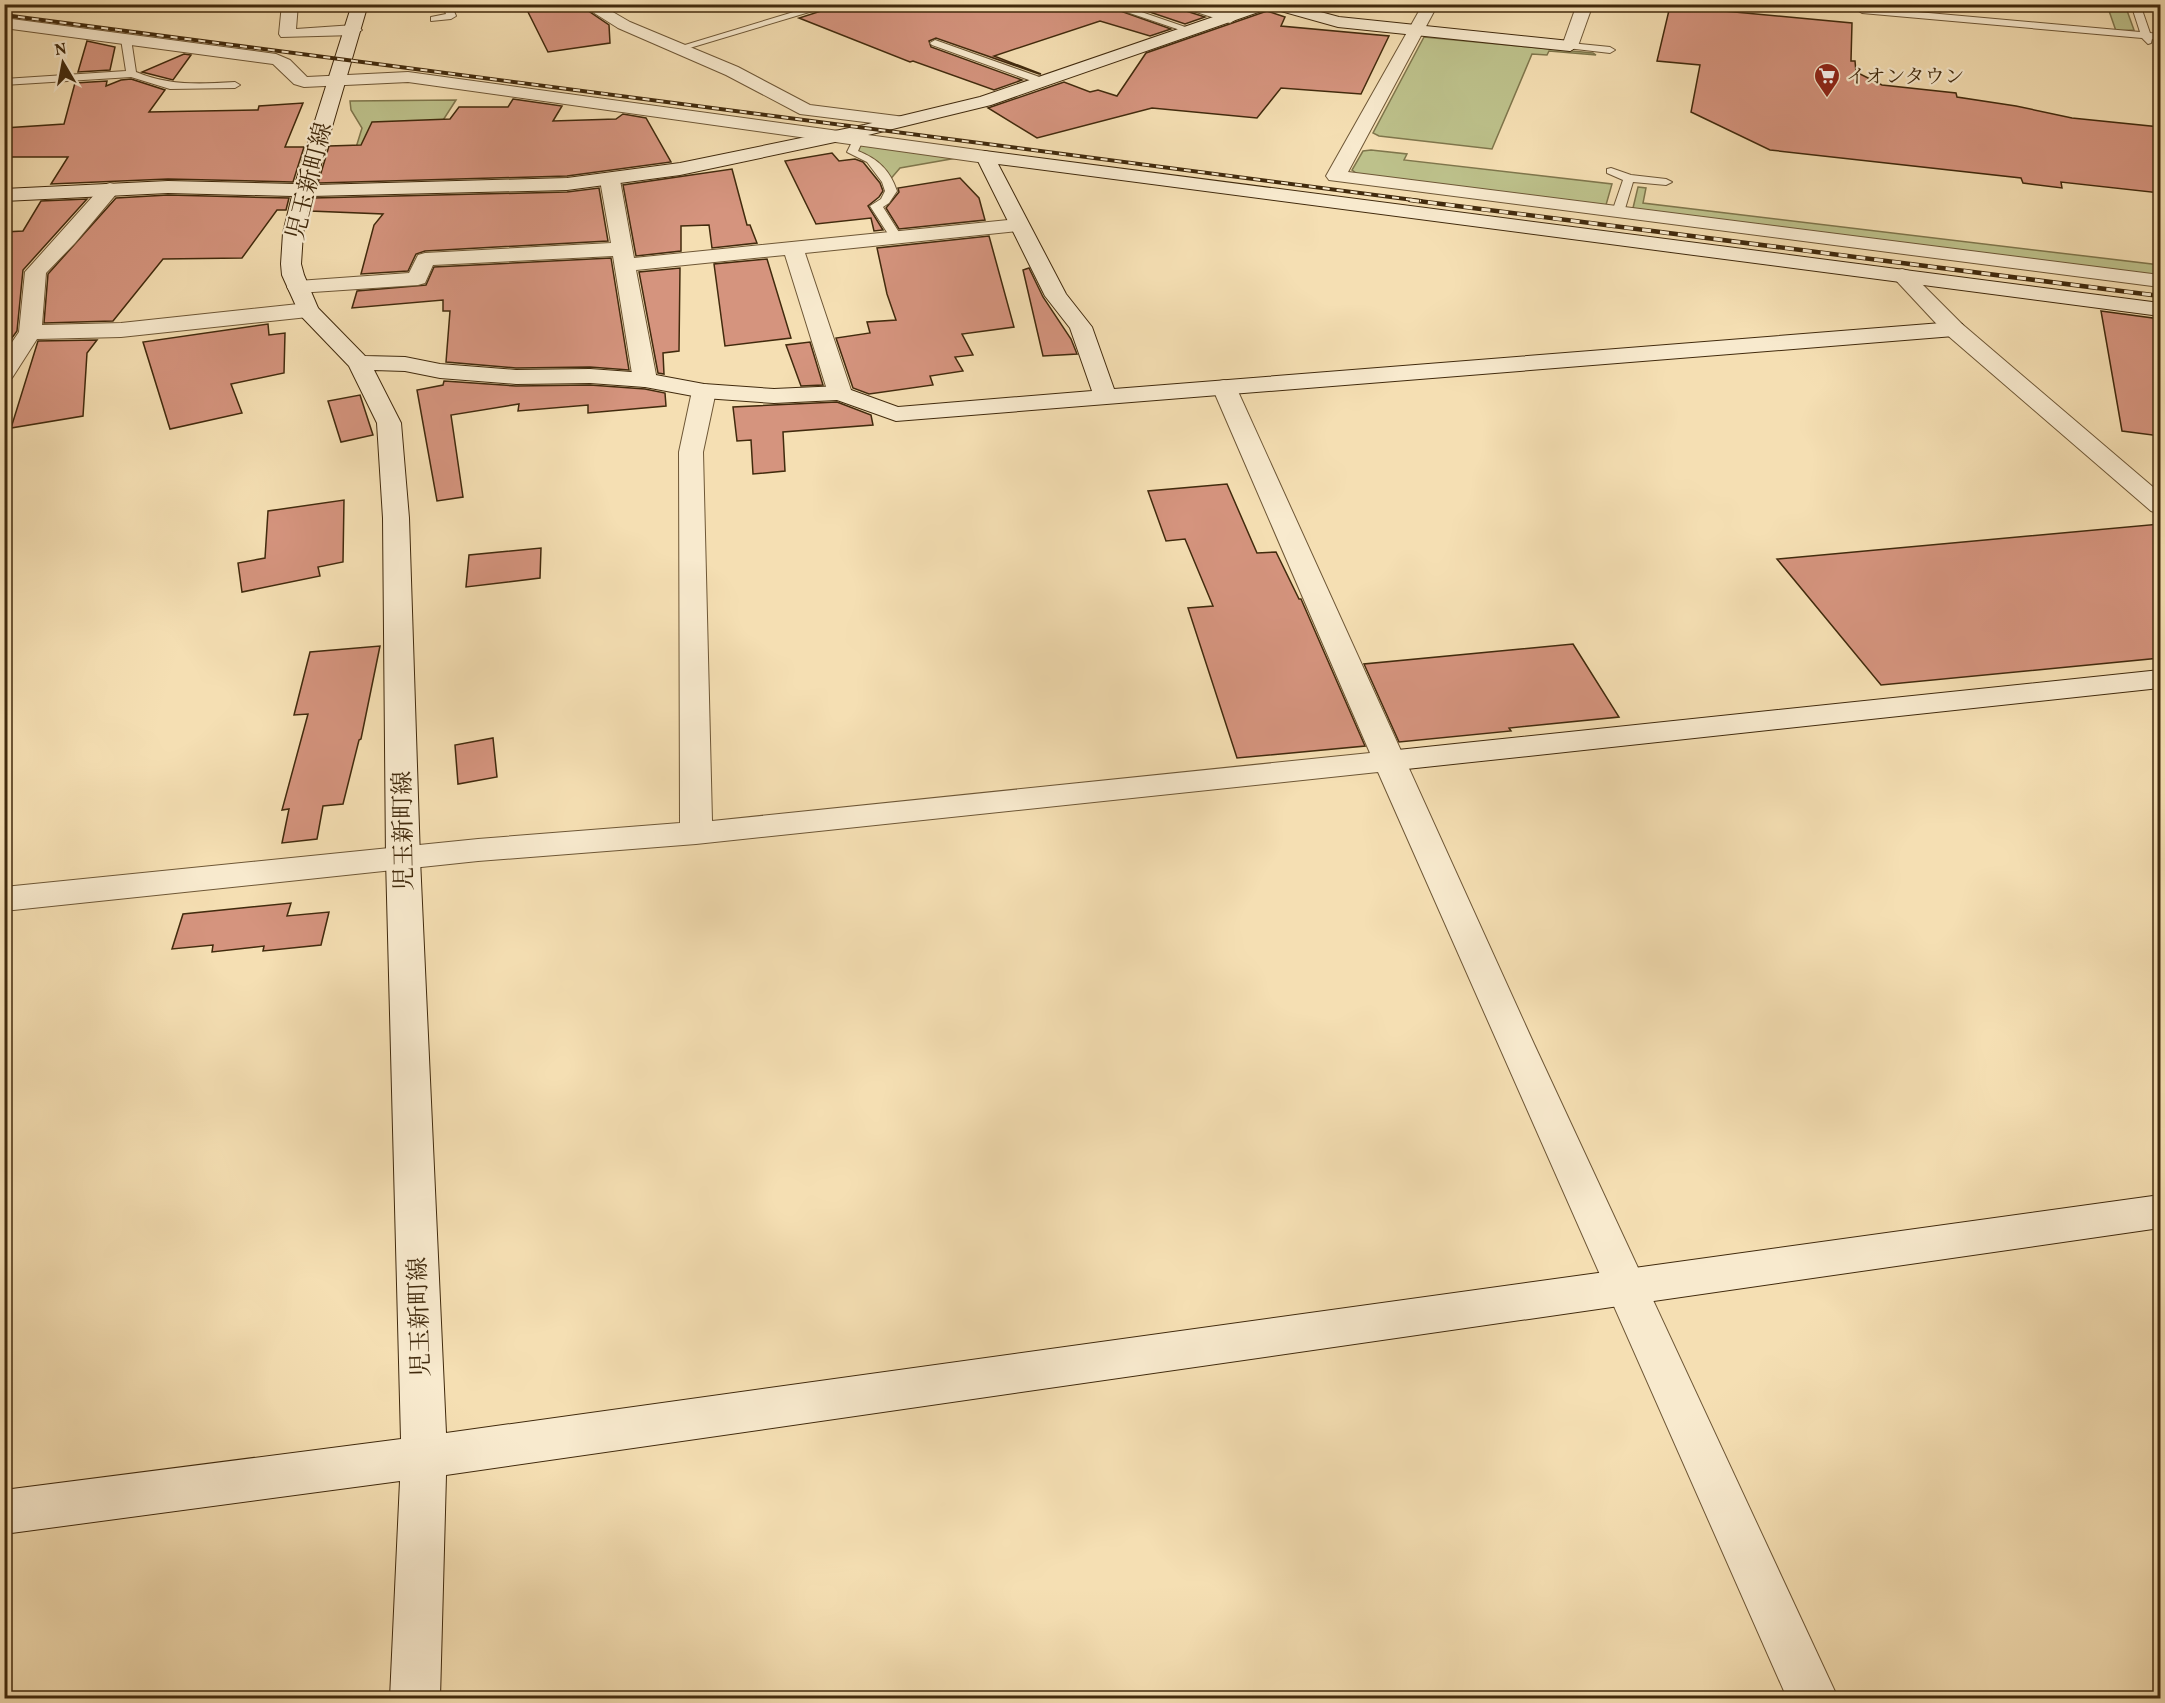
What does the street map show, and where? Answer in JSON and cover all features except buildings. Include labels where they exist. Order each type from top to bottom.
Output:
[{"type":"street","points":[[290,4],[287,34],[354,30]]},
{"type":"street","name":"児玉新町線","points":[[360,4],[354,30],[326,110],[303,191],[292,244],[291,264],[308,310],[359,363],[389,423],[396,518],[399,606],[403,859],[424,1457],[415,1698]]},
{"type":"street","points":[[587,4],[624,25],[732,71],[806,110],[897,121]]},
{"type":"street","points":[[1186,4],[1230,18]]},
{"type":"street","points":[[4,195],[168,187],[303,191],[504,186],[610,180],[680,169],[868,130],[985,101],[1270,4],[1338,22],[1570,46],[1585,4]]},
{"type":"street","points":[[1431,4],[1336,176],[2160,281]]},
{"type":"street","points":[[4,23],[276,59],[284,61],[301,82],[408,77],[833,137],[2160,309]]},
{"type":"street","points":[[985,157],[1056,296],[1082,327],[1105,396]]},
{"type":"street","points":[[610,180],[645,380]]},
{"type":"street","points":[[4,373],[30,332],[36,272],[68,239],[110,189]]},
{"type":"street","points":[[298,287],[418,279],[425,259],[623,257],[793,247],[1018,225]]},
{"type":"street","points":[[793,247],[840,393]]},
{"type":"street","points":[[1902,275],[1954,329],[2160,506]]},
{"type":"street","points":[[30,332],[121,330],[308,310]]},
{"type":"street","points":[[359,363],[405,364],[440,372],[516,378],[590,376],[645,380],[704,391],[774,396],[840,393],[896,414],[1954,329]]},
{"type":"street","points":[[1224,387],[1623,1287],[1813,1698]]},
{"type":"street","points":[[696,833],[691,452],[704,391]]},
{"type":"street","points":[[4,899],[478,850],[696,833],[2160,679]]},
{"type":"street","points":[[4,1512],[424,1457],[2160,1212]]},
{"type":"lane","points":[[434,19],[451,16],[446,4]]},
{"type":"lane","points":[[680,48],[832,4]]},
{"type":"lane","points":[[1107,4],[1192,31]]},
{"type":"lane","points":[[2136,4],[2147,38]]},
{"type":"lane","points":[[1862,10],[2147,38],[2160,37]]},
{"type":"lane","points":[[126,39],[132,74]]},
{"type":"lane","points":[[935,43],[1044,82]]},
{"type":"lane","points":[[1570,46],[1610,50]]},
{"type":"lane","points":[[4,82],[132,74],[145,81],[177,87],[235,85]]},
{"type":"lane","points":[[858,140],[852,152],[871,160],[888,182],[891,191],[885,201],[876,206],[896,237]]},
{"type":"lane","points":[[1611,171],[1629,178],[1666,183]]},
{"type":"lane","points":[[1618,212],[1629,178]]},
{"type":"green space","points":[[2107,5],[2125,5],[2134,30],[2116,31]]},
{"type":"green space","points":[[1424,37],[1596,55],[1549,51],[1547,55],[1532,54],[1492,149],[1379,136],[1373,133]]},
{"type":"green space","points":[[456,100],[422,153],[354,154],[362,128],[351,110],[350,101]]},
{"type":"green space","points":[[858,140],[974,155],[900,168],[888,182],[853,148]]},
{"type":"green space","points":[[1363,151],[1407,154],[1404,160],[1612,184],[1606,205],[1360,176],[1352,170]]},
{"type":"green space","points":[[1638,187],[1646,188],[1643,203],[2160,265],[2160,276],[1638,211],[1633,208]]},
{"type":"railway","points":[[4,15],[1421,201]]},
{"type":"railway","points":[[1410,200],[2160,296]]},
{"type":"place","name":"イオンタウン","points":[[1827,99]]}]
